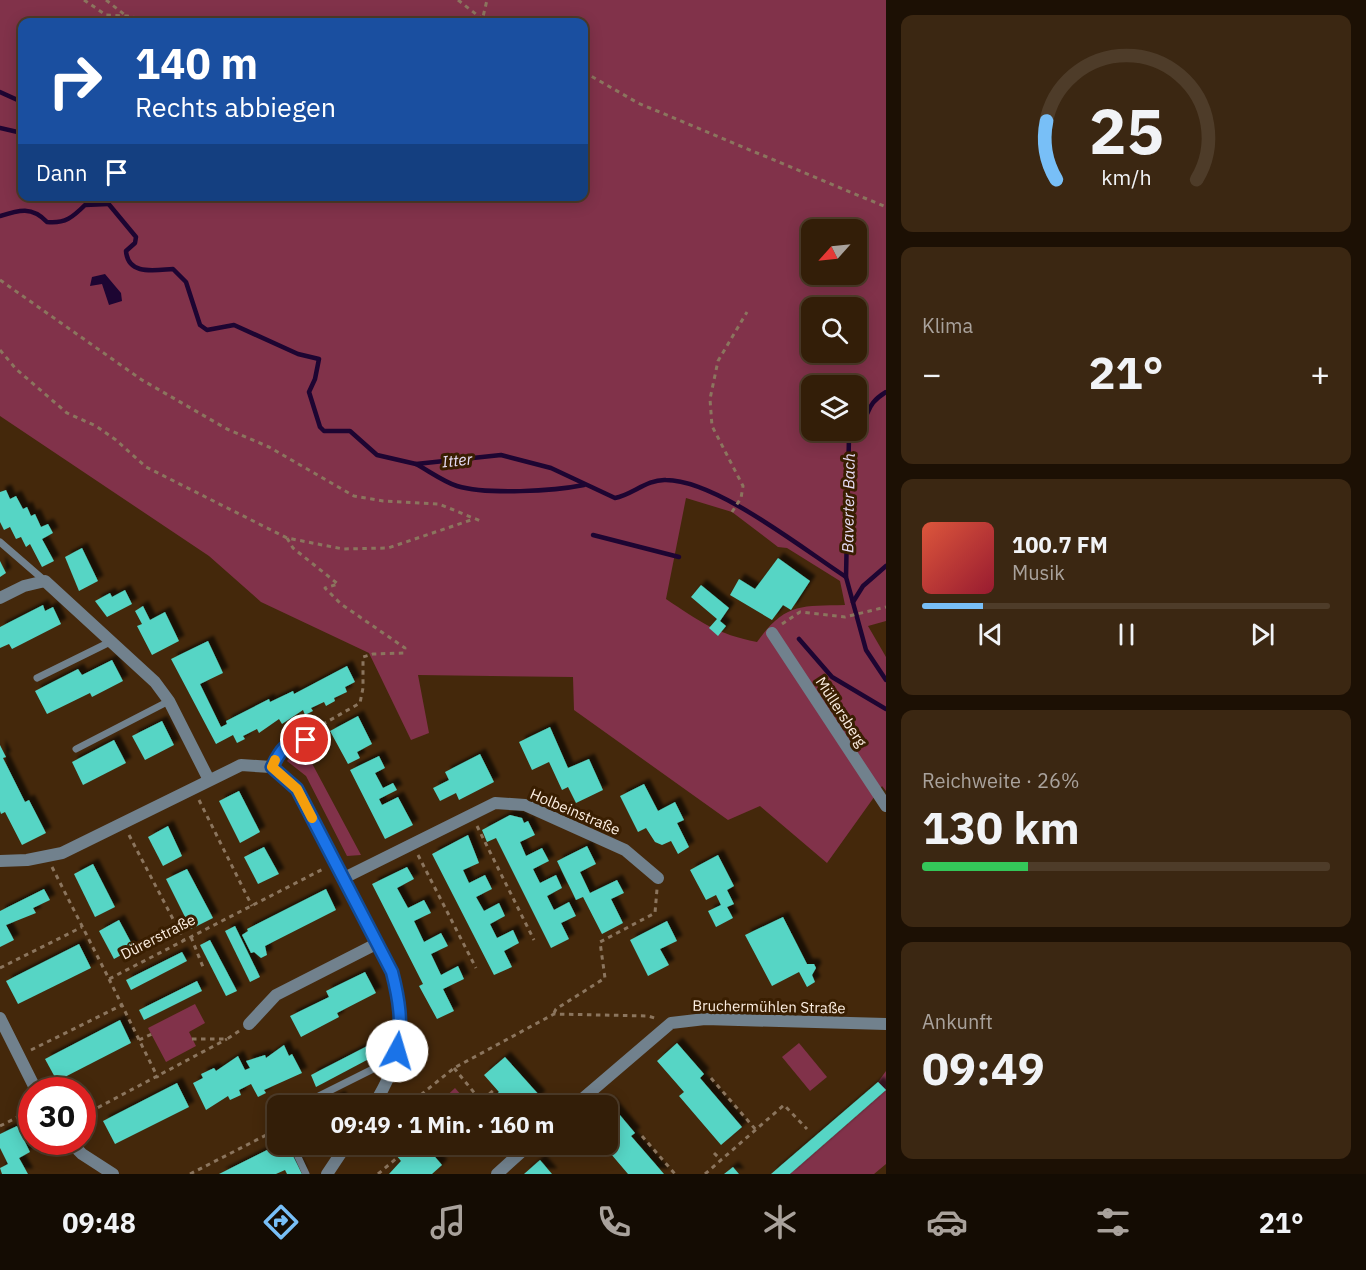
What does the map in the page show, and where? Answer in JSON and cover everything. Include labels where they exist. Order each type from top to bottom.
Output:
[{"type":"street","points":[[0,598],[24,585],[45,582],[155,682],[169,701],[209,780]]},
{"type":"street","name":"Müllersberg","points":[[772,633],[886,806]]},
{"type":"street","points":[[0,861],[48,857],[241,765],[272,767],[297,789],[392,972],[400,1004],[401,1034],[393,1069],[379,1095]]},
{"type":"street","name":"Holbeinstraße","points":[[344,878],[470,813],[495,803],[525,805],[625,850],[658,878]]},
{"type":"street","points":[[249,1024],[276,995],[378,943]]},
{"type":"street","points":[[0,1018],[30,1077]]},
{"type":"street","name":"Bruchermühlen Straße","points":[[671,1023],[705,1019],[886,1024]]},
{"type":"street","points":[[587,1095],[671,1023]]},
{"type":"street","points":[[84,1155],[113,1174]]},
{"type":"street","points":[[327,1174],[340,1155]]},
{"type":"street","points":[[497,1174],[518,1155]]},
{"type":"lane","points":[[0,542],[45,582]]},
{"type":"lane","points":[[37,678],[110,642]]},
{"type":"lane","points":[[76,749],[169,701]]},
{"type":"lane","points":[[272,767],[286,745],[295,740],[306,740]]},
{"type":"lane","points":[[321,1095],[375,1068],[393,1069]]},
{"type":"lane","points":[[297,1155],[306,1174]]},
{"type":"path","points":[[84,0],[106,15],[138,18]]},
{"type":"path","points":[[106,0],[127,16]]},
{"type":"path","points":[[458,0],[478,18]]},
{"type":"path","points":[[483,18],[487,0]]},
{"type":"path","points":[[588,74],[638,103],[886,207]]},
{"type":"path","points":[[0,280],[142,380],[227,429],[269,447],[354,496],[383,501],[439,504],[483,522]]},
{"type":"path","points":[[732,512],[741,498],[743,486],[712,426],[710,399],[718,361],[747,312]]},
{"type":"path","points":[[0,350],[16,369],[68,413],[96,426],[116,440],[146,467],[287,538],[343,549],[388,548],[476,518]]},
{"type":"path","points":[[287,538],[293,548],[338,584],[325,588],[341,604],[405,648],[404,653],[373,654],[363,657],[363,688],[360,704],[313,728],[306,740]]},
{"type":"path","points":[[772,633],[787,618],[800,612],[845,616],[886,607]]},
{"type":"path","points":[[193,788],[252,906]]},
{"type":"path","points":[[470,813],[534,940]]},
{"type":"path","name":"Dürerstraße","points":[[123,823],[184,940]]},
{"type":"path","points":[[412,842],[476,968]]},
{"type":"path","name":"Dürerstraße","points":[[48,857],[109,979],[318,872]]},
{"type":"path","points":[[554,1014],[556,1009],[605,978],[600,942],[655,914],[658,878]]},
{"type":"path","points":[[0,968],[82,927]]},
{"type":"path","points":[[191,937],[203,967]]},
{"type":"path","points":[[109,979],[159,1078]]},
{"type":"path","points":[[19,1056],[122,1005]]},
{"type":"path","points":[[420,1095],[454,1068],[554,1014],[648,1016],[671,1023]]},
{"type":"path","points":[[96,1109],[217,1047],[249,1024]]},
{"type":"path","points":[[139,1040],[152,1034]]},
{"type":"path","points":[[192,1039],[227,1039]]},
{"type":"path","points":[[454,1068],[476,1095]]},
{"type":"path","points":[[711,1078],[756,1130]]},
{"type":"path","points":[[488,1095],[496,1088]]},
{"type":"path","points":[[705,1174],[784,1105],[807,1129]]},
{"type":"path","points":[[0,1126],[18,1117]]},
{"type":"path","points":[[189,1174],[267,1135]]},
{"type":"path","points":[[642,1136],[675,1174]]},
{"type":"path","points":[[714,1153],[721,1160]]},
{"type":"path","points":[[378,1174],[398,1157]]},
{"type":"shaded area","points":[[0,0],[886,0],[886,621],[868,626],[886,657],[886,791],[882,786],[827,863],[760,806],[728,820],[574,710],[573,677],[418,675],[429,733],[411,740],[369,653],[261,602],[209,556],[0,416]],"holes":[[[686,498],[732,512],[778,547],[787,548],[840,581],[845,605],[805,607],[785,613],[767,629],[757,642],[720,631],[699,621],[666,599]]]},
{"type":"shaded area","points":[[105,274],[121,293],[122,301],[109,305],[102,284],[90,286],[92,277]]},
{"type":"shaded area","points":[[294,751],[307,754],[361,855],[347,856],[306,776],[287,761]]},
{"type":"shaded area","points":[[195,1004],[205,1023],[189,1032],[196,1046],[166,1062],[148,1028]]},
{"type":"shaded area","points":[[799,1043],[827,1077],[810,1091],[782,1057]]},
{"type":"shaded area","points":[[886,1071],[886,1164],[874,1174],[790,1174],[885,1091],[878,1082]]},
{"type":"shaded area","points":[[455,1088],[461,1095],[448,1095]]},
{"type":"building","points":[[6,490],[10,499],[16,496],[23,509],[27,507],[31,516],[35,514],[41,527],[48,524],[53,533],[42,539],[54,561],[42,567],[30,544],[26,547],[21,537],[16,539],[10,527],[4,530],[0,522],[0,492]]},
{"type":"building","points":[[82,548],[98,581],[79,591],[65,557]]},
{"type":"building","points":[[778,558],[810,581],[791,610],[783,605],[772,620],[730,595],[739,579],[755,589]]},
{"type":"building","points":[[0,561],[6,573],[0,577]]},
{"type":"building","points":[[701,585],[729,608],[720,621],[726,626],[718,636],[709,628],[717,619],[691,597]]},
{"type":"building","points":[[125,590],[132,604],[107,617],[95,601],[110,593],[112,597]]},
{"type":"building","points":[[43,605],[45,611],[53,607],[61,624],[12,649],[9,644],[0,648],[0,627]]},
{"type":"building","points":[[143,606],[150,620],[165,612],[179,641],[152,655],[137,626],[142,624],[135,611]]},
{"type":"building","points":[[208,641],[223,673],[200,684],[221,727],[227,724],[226,721],[269,699],[270,702],[293,691],[294,694],[347,666],[355,682],[345,687],[347,692],[334,698],[335,701],[326,706],[324,702],[311,708],[313,711],[305,715],[303,710],[282,724],[279,719],[259,733],[257,729],[243,736],[245,739],[237,743],[233,735],[216,744],[171,659]]},
{"type":"building","points":[[112,660],[123,681],[92,697],[90,693],[47,714],[35,691],[78,669],[82,675]]},
{"type":"building","points":[[358,716],[372,744],[357,752],[360,758],[348,764],[330,731]]},
{"type":"building","points":[[162,721],[174,745],[145,760],[132,736]]},
{"type":"building","points":[[550,727],[568,768],[589,759],[603,790],[576,803],[568,787],[562,790],[549,762],[532,770],[519,742]]},
{"type":"building","points":[[114,740],[126,763],[83,785],[72,762]]},
{"type":"building","points":[[0,745],[6,757],[3,758],[25,802],[29,800],[46,833],[22,845],[5,812],[1,814],[0,811]]},
{"type":"building","points":[[480,754],[494,782],[459,800],[456,793],[440,801],[433,788],[449,780],[445,772]]},
{"type":"building","points":[[379,756],[385,768],[375,773],[383,788],[393,783],[397,790],[379,799],[382,805],[398,797],[413,825],[385,839],[350,770]]},
{"type":"building","points":[[644,784],[658,811],[675,802],[684,820],[677,823],[689,847],[678,854],[671,841],[662,845],[655,842],[646,828],[638,832],[620,796]]},
{"type":"building","points":[[239,791],[260,832],[240,843],[219,801]]},
{"type":"building","points":[[510,815],[522,818],[524,823],[528,821],[535,835],[520,842],[526,856],[542,848],[549,861],[533,869],[540,883],[556,875],[562,888],[547,896],[554,910],[569,902],[576,916],[561,923],[569,939],[551,948],[496,838],[487,842],[482,830]]},
{"type":"building","points":[[168,826],[182,856],[163,866],[148,837]]},
{"type":"building","points":[[468,835],[479,863],[463,870],[469,883],[485,875],[492,889],[476,897],[484,911],[499,903],[505,916],[490,924],[497,938],[513,930],[519,943],[504,951],[512,967],[494,975],[432,854]]},
{"type":"building","points":[[587,846],[596,864],[580,872],[590,893],[617,880],[624,893],[611,899],[623,923],[602,934],[583,897],[576,900],[557,861]]},
{"type":"building","points":[[264,847],[279,874],[258,884],[244,857]]},
{"type":"building","points":[[718,855],[734,886],[727,890],[734,904],[727,907],[733,918],[716,927],[708,911],[721,905],[716,895],[706,900],[690,870]]},
{"type":"building","points":[[93,864],[115,907],[95,917],[74,874]]},
{"type":"building","points":[[407,867],[414,879],[397,888],[408,908],[424,900],[431,913],[414,921],[424,942],[441,933],[448,946],[431,954],[441,975],[458,966],[464,979],[443,989],[454,1011],[437,1019],[419,986],[423,984],[372,884]]},
{"type":"building","points":[[187,869],[213,918],[191,929],[166,879]]},
{"type":"building","points":[[44,889],[50,900],[33,908],[36,913],[6,925],[14,940],[0,947],[0,911]]},
{"type":"building","points":[[326,889],[336,910],[265,946],[267,955],[261,958],[254,952],[251,953],[242,935],[248,931],[247,929]]},
{"type":"building","points":[[783,917],[807,964],[814,964],[816,968],[812,975],[815,982],[807,987],[799,972],[772,986],[745,935]]},
{"type":"building","points":[[119,920],[134,948],[114,959],[99,931]]},
{"type":"building","points":[[667,921],[677,941],[660,949],[669,965],[648,976],[630,940]]},
{"type":"building","points":[[235,926],[260,977],[250,982],[225,931]]},
{"type":"building","points":[[210,940],[237,991],[226,996],[200,945]]},
{"type":"building","points":[[79,944],[91,968],[18,1004],[6,981]]},
{"type":"building","points":[[182,952],[187,961],[131,990],[126,980]]},
{"type":"building","points":[[365,972],[376,993],[337,1013],[339,1017],[301,1037],[290,1016],[329,997],[326,991]]},
{"type":"building","points":[[197,981],[202,991],[144,1020],[139,1010]]},
{"type":"building","points":[[120,1020],[131,1043],[65,1077],[55,1077],[45,1059]]},
{"type":"building","points":[[377,1041],[382,1052],[316,1087],[311,1075]]},
{"type":"building","points":[[677,1043],[704,1074],[700,1078],[742,1127],[721,1145],[679,1096],[684,1092],[657,1061]]},
{"type":"building","points":[[284,1045],[289,1056],[292,1054],[302,1073],[264,1090],[266,1093],[258,1097],[251,1084],[239,1090],[241,1095],[230,1100],[228,1096],[206,1110],[193,1083],[203,1078],[201,1074],[214,1068],[216,1071],[238,1056],[245,1070],[250,1068],[246,1061],[265,1055],[266,1058]]},
{"type":"building","points":[[505,1057],[539,1095],[496,1095],[499,1092],[484,1075]]},
{"type":"building","points":[[878,1082],[886,1090],[790,1174],[771,1174]]},
{"type":"building","points":[[177,1083],[189,1107],[115,1144],[103,1121]]},
{"type":"building","points":[[618,1113],[635,1133],[631,1136],[664,1174],[628,1174],[612,1155],[618,1155]]},
{"type":"building","points":[[17,1126],[18,1155],[24,1155],[19,1158],[28,1174],[2,1174],[0,1168],[8,1164],[0,1148],[0,1134]]},
{"type":"building","points":[[267,1150],[267,1155],[292,1155],[302,1174],[287,1174],[285,1170],[276,1174],[219,1174]]},
{"type":"building","points":[[396,1155],[433,1155],[442,1165],[432,1174],[389,1174],[401,1161]]},
{"type":"building","points":[[540,1160],[552,1174],[524,1174]]},
{"type":"building","points":[[733,1167],[739,1174],[724,1174]]},
{"type":"waterway","name":"Itter","points":[[0,92],[18,100]]},
{"type":"waterway","points":[[0,128],[18,132]]},
{"type":"waterway","name":"Itter","points":[[106,201],[136,237],[135,243],[126,251],[128,259],[137,268],[144,270],[173,269],[186,282],[200,325],[207,330],[234,325],[298,354],[319,359],[315,379],[309,392],[320,427],[324,431],[350,431],[377,455],[416,464],[501,455],[551,468],[615,498],[659,480],[686,483],[709,491],[759,518],[846,577],[866,650],[886,680]]},
{"type":"waterway","points":[[0,216],[13,212],[31,211],[47,222],[59,222],[72,216],[85,205],[108,204]]},
{"type":"waterway","name":"Baverter Bach","points":[[867,415],[874,402],[886,392]]},
{"type":"waterway","name":"Baverter Bach","points":[[846,577],[849,441]]},
{"type":"waterway","points":[[416,464],[447,482],[470,489],[521,491],[584,485]]},
{"type":"waterway","points":[[593,535],[679,557]]},
{"type":"waterway","points":[[853,602],[863,586],[886,566]]},
{"type":"waterway","points":[[799,639],[832,677],[886,709]]},
{"type":"slow traffic","points":[[275,760],[272,767],[297,789],[312,818]]},
{"type":"route","points":[[306,740],[295,740],[286,745],[272,767],[297,789],[392,972],[400,1004],[401,1034],[397,1051]]}]
